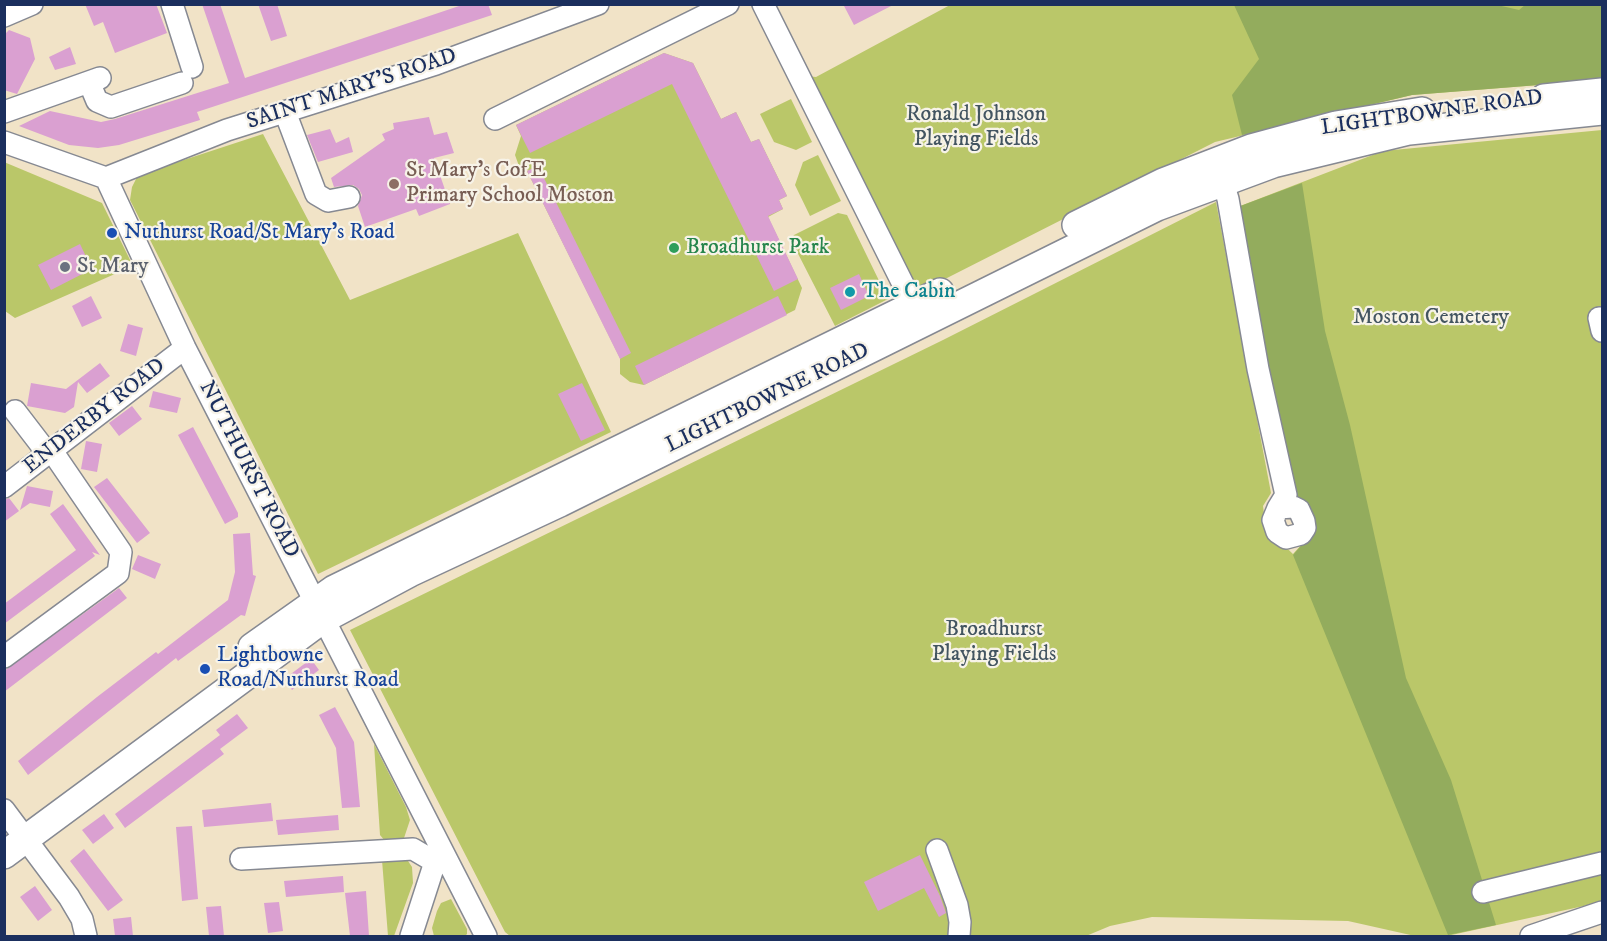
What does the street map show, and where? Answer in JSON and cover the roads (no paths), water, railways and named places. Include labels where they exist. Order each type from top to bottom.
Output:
[{"type":"main road","name":"LIGHTBOWNE ROAD","points":[[11,832],[318,611],[342,586],[918,314],[1163,182],[1220,172],[1326,138],[1430,110],[1602,92]]},
{"type":"main road","name":"LIGHTBOWNE ROAD","points":[[1326,138],[1602,111]]},
{"type":"street","points":[[4,16],[32,4]]},
{"type":"street","points":[[4,112],[95,80],[97,101],[111,107],[187,75],[179,48],[172,4]]},
{"type":"street","name":"SAINT MARY'S ROAD","points":[[106,178],[227,130],[436,64],[562,11],[598,4]]},
{"type":"street","points":[[495,119],[728,4]]},
{"type":"street","points":[[763,4],[918,314]]},
{"type":"street","points":[[285,112],[316,194],[328,201],[349,197]]},
{"type":"street","points":[[4,142],[106,178]]},
{"type":"street","points":[[1220,172],[1286,503]]},
{"type":"street","name":"NUTHURST ROAD","points":[[106,178],[185,348],[318,611],[439,859],[486,936]]},
{"type":"street","points":[[1602,318],[1599,318],[1602,331]]},
{"type":"street","name":"ENDERBY ROAD","points":[[4,487],[185,348]]},
{"type":"street","points":[[4,657],[118,573],[121,552],[50,453],[15,411]]},
{"type":"street","points":[[11,832],[69,897],[82,920],[86,936]]},
{"type":"street","points":[[241,859],[413,849],[439,859],[411,936]]},
{"type":"street","points":[[936,850],[957,905],[960,922],[959,936]]},
{"type":"street","points":[[1483,892],[1602,863]]},
{"type":"street","points":[[1531,936],[1602,912]]},
{"type":"place","name":"St Mary's CofE Primary School Moston","points":[[394,184]]},
{"type":"place","name":"Nuthurst Road/St Mary's Road","points":[[112,233]]},
{"type":"place","name":"Broadhurst Park","points":[[674,248]]},
{"type":"place","name":"St Mary","points":[[65,267]]},
{"type":"place","name":"The Cabin","points":[[850,292]]},
{"type":"place","name":"Lightbowne Road/Nuthurst Road","points":[[205,669]]},
{"type":"park label","name":"Ronald Johnson Playing Fields","points":[[976,128]]},
{"type":"park label","name":"Moston Cemetery","points":[[1431,318]]},
{"type":"park label","name":"Broadhurst Playing Fields","points":[[994,642]]}]
